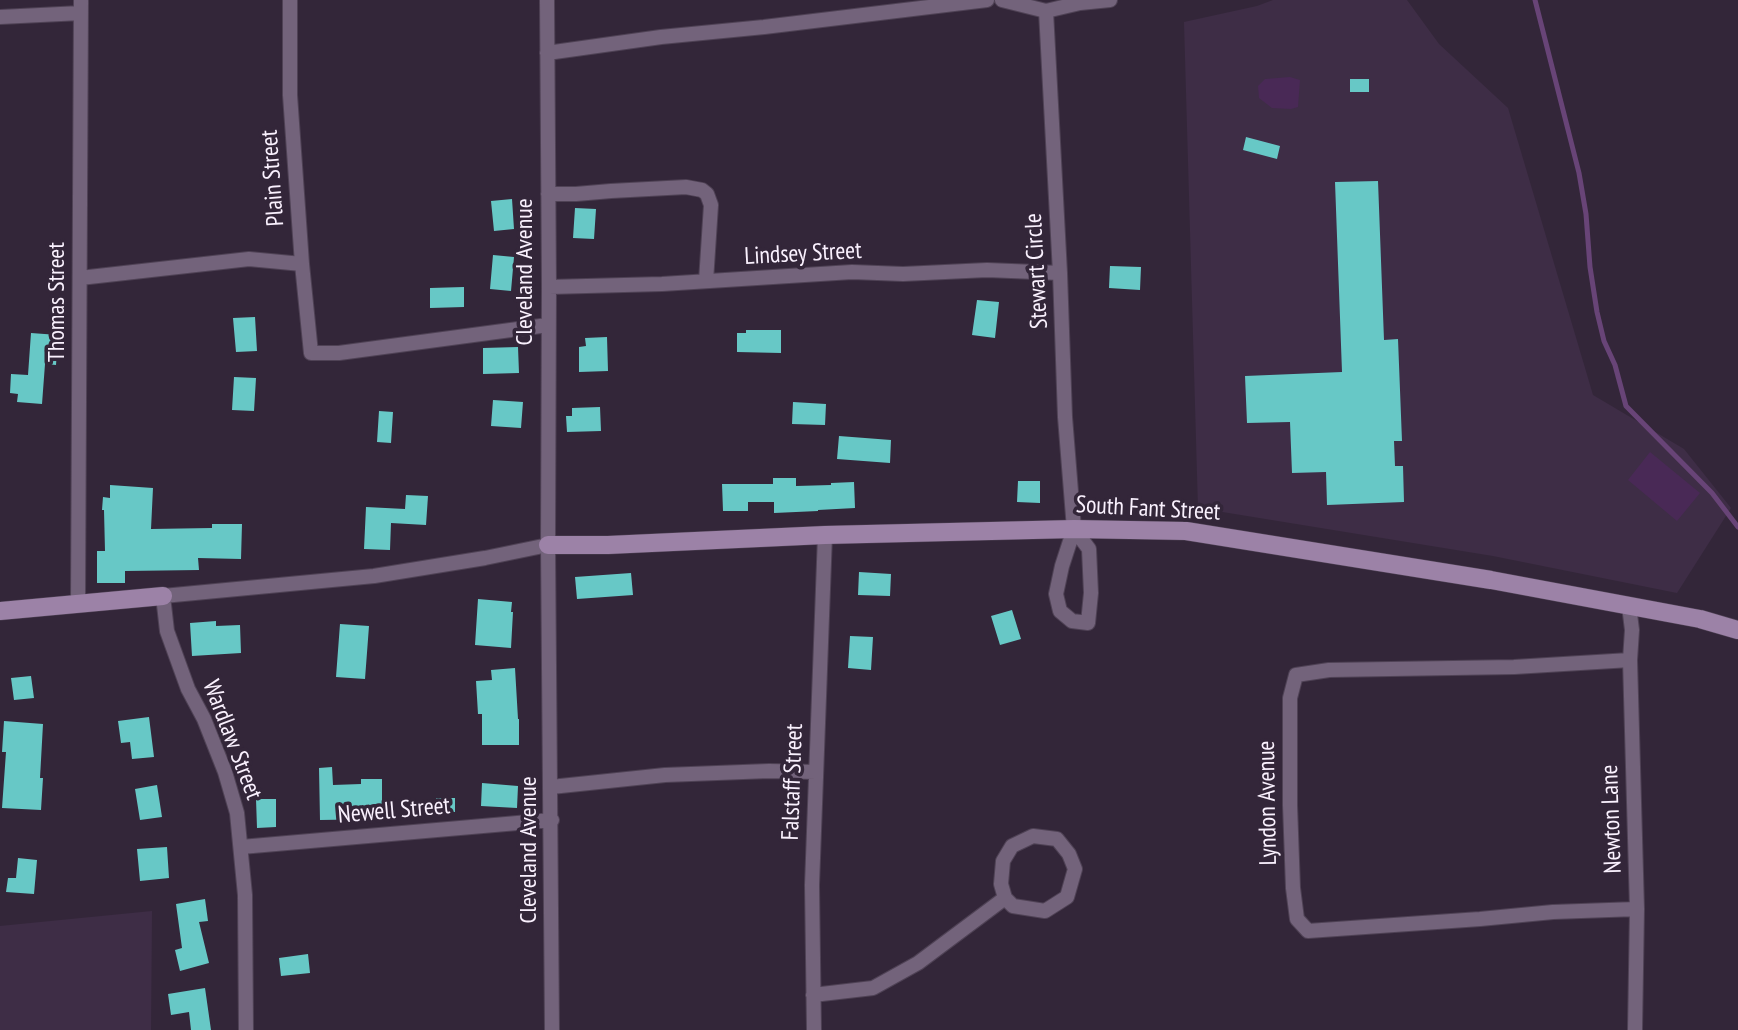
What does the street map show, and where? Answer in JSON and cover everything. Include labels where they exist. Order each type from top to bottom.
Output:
[{"type":"street","name":"Plain Street","points":[[290,0],[290,96],[311,353],[339,353],[548,325]]},
{"type":"street","name":"Cleveland Avenue","points":[[547,0],[552,1030]]},
{"type":"street","points":[[547,53],[661,37],[987,0]]},
{"type":"street","points":[[1002,0],[1046,10],[1110,0]]},
{"type":"street","points":[[0,17],[81,7]]},
{"type":"street","name":"Thomas Street","points":[[78,604],[81,7]]},
{"type":"street","name":"Stewart Circle","points":[[1046,10],[1065,418],[1074,528],[1056,594],[1059,611],[1072,621],[1088,622],[1091,593],[1089,549],[1074,528]]},
{"type":"street","points":[[548,194],[686,187],[702,190],[707,194],[711,205],[706,281]]},
{"type":"street","points":[[80,278],[249,259],[302,264]]},
{"type":"street","name":"Lindsey Street","points":[[549,287],[852,272],[942,273],[987,270],[1060,273]]},
{"type":"street","name":"South Fant Street","points":[[548,545],[1074,528],[1186,531],[1480,578],[1700,620],[1738,630]]},
{"type":"street","name":"Falstaff Street","points":[[814,1030],[812,885],[825,535]]},
{"type":"street","points":[[0,611],[374,576],[548,545]]},
{"type":"street","name":"Wardlaw Street","points":[[163,596],[167,631],[188,689],[204,719],[225,772],[237,813],[245,895],[246,1030]]},
{"type":"street","name":"Newton Lane","points":[[1629,606],[1632,630],[1630,660],[1637,909],[1636,1030]]},
{"type":"street","name":"Lyndon Avenue","points":[[1630,660],[1514,667],[1329,670],[1296,675],[1290,698],[1290,805],[1297,919],[1308,931],[1553,912],[1637,909]]},
{"type":"street","points":[[551,787],[665,775],[817,772]]},
{"type":"street","name":"Newell Street","points":[[241,847],[552,820]]},
{"type":"street","points":[[1034,836],[1058,839],[1076,869],[1067,897],[1045,911],[1013,906],[1005,898],[1001,884],[1003,861],[1012,846],[1034,836]]},
{"type":"street","points":[[813,995],[873,988],[918,963],[1005,898]]},
{"type":"street","points":[[541,1030],[552,1030]]},
{"type":"shaded area","points":[[1273,0],[1407,0],[1439,44],[1508,108],[1593,395],[1684,449],[1731,508],[1677,593],[1493,556],[1198,508],[1184,22]]},
{"type":"shaded area","points":[[1290,77],[1300,80],[1298,107],[1272,108],[1259,98],[1258,86],[1265,79]]},
{"type":"shaded area","points":[[1650,452],[1700,493],[1677,521],[1628,480]]},
{"type":"shaded area","points":[[152,911],[151,1030],[0,1030],[0,926]]},
{"type":"building","points":[[1350,79],[1369,79],[1369,92],[1350,92]]},
{"type":"building","points":[[1246,137],[1280,146],[1277,159],[1243,150]]},
{"type":"building","points":[[1378,181],[1384,340],[1398,339],[1402,441],[1394,441],[1395,466],[1403,466],[1404,502],[1327,505],[1326,472],[1292,473],[1290,422],[1247,423],[1245,376],[1342,372],[1335,182]]},
{"type":"building","points":[[512,199],[514,229],[494,231],[491,201]]},
{"type":"building","points":[[575,208],[596,209],[594,239],[573,238]]},
{"type":"building","points":[[493,255],[514,257],[511,291],[490,289]]},
{"type":"building","points":[[1110,266],[1141,267],[1140,290],[1109,288]]},
{"type":"building","points":[[464,287],[464,307],[430,308],[430,288]]},
{"type":"building","points":[[977,300],[999,302],[995,338],[972,335]]},
{"type":"building","points":[[255,317],[257,351],[236,352],[233,318]]},
{"type":"building","points":[[746,330],[781,330],[781,353],[737,352],[737,333],[746,333]]},
{"type":"building","points":[[31,333],[58,335],[56,365],[45,364],[42,404],[17,402],[18,394],[10,393],[11,374],[28,375]]},
{"type":"building","points":[[607,337],[608,371],[579,372],[579,347],[586,346],[585,338]]},
{"type":"building","points":[[518,347],[519,373],[483,374],[483,348]]},
{"type":"building","points":[[234,377],[256,378],[254,411],[232,410]]},
{"type":"building","points":[[493,400],[523,402],[521,428],[491,426]]},
{"type":"building","points":[[793,402],[826,404],[825,425],[792,424]]},
{"type":"building","points":[[600,407],[601,431],[567,432],[566,416],[572,416],[572,408]]},
{"type":"building","points":[[379,411],[393,412],[391,443],[377,442]]},
{"type":"building","points":[[839,436],[891,440],[890,463],[837,459]]},
{"type":"building","points":[[773,478],[796,478],[796,486],[854,482],[855,508],[774,513],[774,502],[748,502],[748,511],[723,511],[722,484],[773,484]]},
{"type":"building","points":[[1018,481],[1040,481],[1040,503],[1017,502]]},
{"type":"building","points":[[110,485],[153,488],[151,529],[212,528],[212,524],[242,524],[241,559],[198,558],[199,570],[125,571],[125,583],[97,583],[97,551],[105,551],[103,497],[110,498]]},
{"type":"building","points":[[406,495],[428,496],[426,525],[391,523],[390,550],[364,549],[366,507],[405,509]]},
{"type":"building","points":[[859,572],[891,574],[890,596],[858,595]]},
{"type":"building","points":[[631,573],[633,595],[577,599],[575,577]]},
{"type":"building","points":[[478,599],[512,602],[511,648],[475,645]]},
{"type":"building","points":[[1012,610],[1021,639],[1000,645],[991,616]]},
{"type":"building","points":[[216,621],[216,626],[240,625],[241,653],[192,656],[190,623]]},
{"type":"building","points":[[340,624],[369,626],[365,679],[336,677]]},
{"type":"building","points":[[850,636],[873,637],[871,670],[848,668]]},
{"type":"building","points":[[515,668],[519,745],[482,745],[482,714],[478,714],[476,681],[492,680],[491,670]]},
{"type":"building","points":[[31,676],[34,698],[14,700],[11,678]]},
{"type":"building","points":[[149,717],[154,757],[132,759],[130,742],[121,743],[118,721]]},
{"type":"building","points":[[4,721],[43,724],[41,810],[2,808],[6,752],[2,752]]},
{"type":"building","points":[[332,767],[333,785],[361,784],[361,779],[382,779],[382,819],[320,820],[319,768]]},
{"type":"building","points":[[482,783],[518,786],[517,808],[481,806]]},
{"type":"building","points":[[157,785],[162,817],[140,820],[135,789]]},
{"type":"building","points":[[436,798],[455,798],[455,812],[436,812]]},
{"type":"building","points":[[256,799],[276,799],[276,827],[257,828]]},
{"type":"building","points":[[167,847],[169,878],[140,881],[137,849]]},
{"type":"building","points":[[18,858],[37,860],[34,894],[6,892],[8,878],[16,878]]},
{"type":"building","points":[[205,899],[208,921],[199,922],[209,963],[180,971],[175,950],[182,948],[176,904]]},
{"type":"building","points":[[308,954],[310,973],[281,976],[279,958]]},
{"type":"building","points":[[205,988],[211,1030],[191,1030],[189,1012],[171,1015],[168,994]]},
{"type":"waterway","points":[[1535,0],[1579,173],[1597,312],[1626,406],[1712,493],[1738,527]]}]
